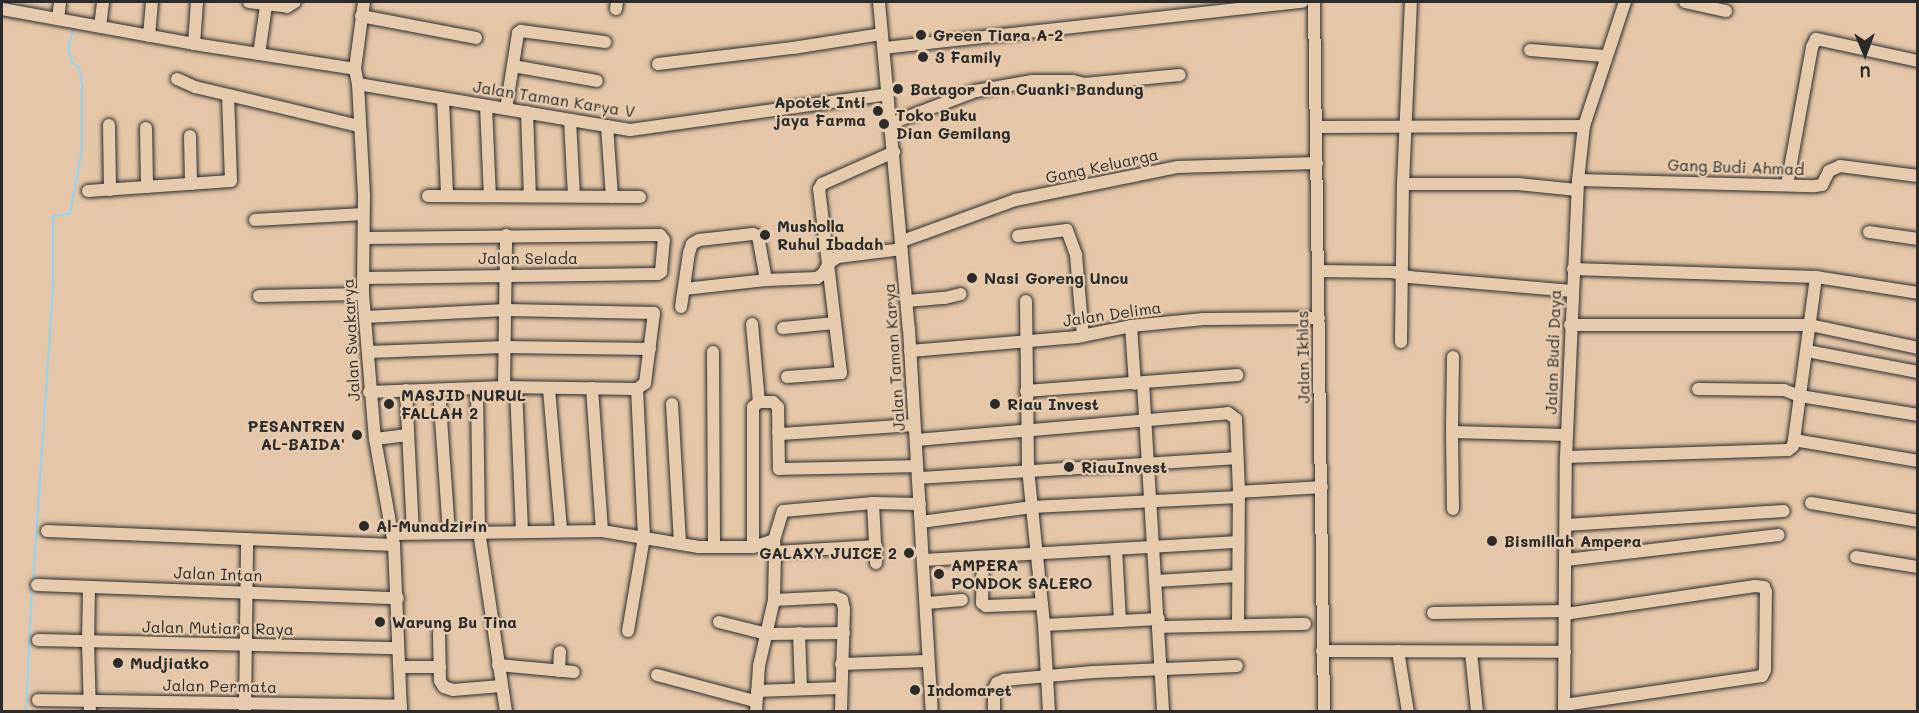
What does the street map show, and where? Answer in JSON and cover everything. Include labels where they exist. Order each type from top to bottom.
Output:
[{"type":"street","points":[[58,19],[60,2]]},
{"type":"street","points":[[100,27],[103,2]]},
{"type":"street","points":[[149,36],[152,2]]},
{"type":"street","points":[[194,44],[197,2]]},
{"type":"street","points":[[249,2],[287,7],[295,2]]},
{"type":"street","name":"Jalan Swakarya","points":[[364,2],[355,69],[362,142],[363,294],[369,392],[375,439],[394,539],[401,709]]},
{"type":"street","name":"Jalan Taman Karya","points":[[882,2],[881,34],[892,123],[907,301],[927,603],[927,661],[932,711]]},
{"type":"street","points":[[884,48],[1302,2]]},
{"type":"street","name":"Jalan Ikhlas","points":[[1314,2],[1324,711]]},
{"type":"street","points":[[1401,342],[1402,184],[1411,2]]},
{"type":"street","name":"Jalan Budi Daya","points":[[1564,708],[1566,457],[1577,185],[1584,126],[1624,2]]},
{"type":"street","points":[[1685,2],[1726,10]]},
{"type":"street","points":[[259,54],[266,6]]},
{"type":"street","points":[[2,9],[194,44],[355,69]]},
{"type":"street","points":[[361,16],[476,38]]},
{"type":"street","points":[[506,110],[518,33],[521,31],[605,42]]},
{"type":"street","points":[[658,64],[794,48],[881,34]]},
{"type":"street","points":[[1787,185],[1812,47],[1816,39],[1917,61]]},
{"type":"street","points":[[1530,50],[1605,56]]},
{"type":"street","points":[[513,66],[597,81]]},
{"type":"street","points":[[892,123],[976,91],[1032,81],[1073,81],[1084,84],[1180,75]]},
{"type":"street","points":[[177,79],[195,87],[359,126]]},
{"type":"street","name":"Jalan Taman Karya V","points":[[358,84],[607,126],[645,129],[888,94]]},
{"type":"street","points":[[88,191],[231,181],[228,95]]},
{"type":"street","points":[[443,99],[447,196]]},
{"type":"street","points":[[486,106],[490,196]]},
{"type":"street","points":[[527,112],[530,196]]},
{"type":"street","points":[[570,120],[574,196]]},
{"type":"street","points":[[109,125],[110,190]]},
{"type":"street","points":[[607,126],[612,196]]},
{"type":"street","points":[[1316,127],[1584,126]]},
{"type":"street","points":[[146,128],[147,187]]},
{"type":"street","points":[[190,136],[191,184]]},
{"type":"street","points":[[788,377],[841,373],[819,189],[822,184],[894,152]]},
{"type":"street","name":"Gang Keluarga","points":[[684,289],[766,280],[817,278],[823,274],[829,263],[838,257],[902,245],[1015,200],[1177,167],[1317,163]]},
{"type":"street","name":"Gang Budi Ahmad","points":[[1402,184],[1822,185],[1828,171],[1840,166],[1917,176]]},
{"type":"street","points":[[428,196],[640,197]]},
{"type":"street","points":[[255,220],[363,214]]},
{"type":"street","points":[[1018,236],[1067,230],[1076,255],[1083,336]]},
{"type":"street","points":[[1869,232],[1917,239]]},
{"type":"street","points":[[681,307],[689,253],[692,244],[699,240],[753,234],[758,236],[766,280]]},
{"type":"street","points":[[364,238],[506,235],[505,347],[522,532]]},
{"type":"street","name":"Jalan Selada","points":[[363,278],[658,274],[661,272],[664,240],[660,235],[506,235]]},
{"type":"street","points":[[1573,269],[1816,277],[1917,293]]},
{"type":"street","points":[[1318,271],[1393,272],[1572,291]]},
{"type":"street","points":[[1566,457],[1788,450],[1794,440],[1816,277]]},
{"type":"street","points":[[259,296],[363,294]]},
{"type":"street","points":[[907,301],[945,298],[961,294]]},
{"type":"street","points":[[1026,301],[1028,469],[1038,554],[1049,711]]},
{"type":"street","points":[[365,317],[506,310],[647,312],[654,313],[655,318],[645,383],[637,389],[510,387],[369,392]]},
{"type":"street","name":"Jalan Delima","points":[[910,351],[1083,336],[1131,326],[1235,318],[1319,318]]},
{"type":"street","points":[[783,328],[835,323]]},
{"type":"street","points":[[752,324],[756,404],[753,547]]},
{"type":"street","points":[[1570,325],[1810,325],[1917,348]]},
{"type":"street","points":[[1131,326],[1149,462],[1164,711]]},
{"type":"street","points":[[368,352],[505,347],[650,349]]},
{"type":"street","points":[[1807,351],[1917,372]]},
{"type":"street","points":[[713,352],[714,546]]},
{"type":"street","points":[[1453,357],[1453,509]]},
{"type":"street","points":[[1026,391],[1237,375]]},
{"type":"street","points":[[592,388],[603,531]]},
{"type":"street","points":[[477,389],[479,531],[506,711]]},
{"type":"street","points":[[549,389],[561,530]]},
{"type":"street","points":[[628,631],[644,537],[637,389]]},
{"type":"street","points":[[1698,389],[1784,390],[1800,396],[1917,415]]},
{"type":"street","points":[[406,390],[413,533]]},
{"type":"street","points":[[439,390],[449,533]]},
{"type":"street","points":[[756,404],[773,402],[778,406],[779,470],[918,472],[1028,469],[1236,458]]},
{"type":"street","points":[[672,404],[680,544]]},
{"type":"street","points":[[916,440],[1027,428],[1232,414],[1236,419],[1238,624]]},
{"type":"street","points":[[778,432],[781,434],[914,425]]},
{"type":"street","points":[[1452,432],[1567,435]]},
{"type":"street","points":[[375,439],[408,435]]},
{"type":"street","points":[[1794,440],[1917,460]]},
{"type":"street","points":[[921,522],[1032,507],[1322,487]]},
{"type":"street","points":[[756,701],[774,600],[774,546],[780,512],[873,503],[920,504]]},
{"type":"street","points":[[873,503],[876,563]]},
{"type":"street","points":[[1811,503],[1917,520]]},
{"type":"street","points":[[1566,525],[1784,511]]},
{"type":"street","points":[[47,531],[247,539],[394,539],[413,533],[561,530],[603,531],[680,544],[714,546],[876,546]]},
{"type":"street","points":[[1566,560],[1779,535]]},
{"type":"street","points":[[245,707],[247,539]]},
{"type":"street","points":[[924,560],[1238,542]]},
{"type":"street","points":[[1116,549],[1120,621]]},
{"type":"street","points":[[983,557],[982,603],[986,606],[1042,604]]},
{"type":"street","points":[[1856,557],[1917,567]]},
{"type":"street","points":[[1156,581],[1238,576]]},
{"type":"street","name":"Jalan Intan","points":[[37,585],[398,598]]},
{"type":"street","points":[[1433,613],[1565,613],[1755,586],[1764,587],[1766,592],[1764,674],[1564,708]]},
{"type":"street","points":[[89,587],[90,706]]},
{"type":"street","points":[[774,600],[835,597],[842,600],[844,633],[840,688],[841,711]]},
{"type":"street","points":[[927,603],[962,600]]},
{"type":"street","points":[[1044,625],[1120,621],[1305,624]]},
{"type":"street","points":[[719,622],[767,634],[844,633]]},
{"type":"street","points":[[439,633],[440,681],[444,687],[453,690],[501,686]]},
{"type":"street","points":[[799,633],[801,687]]},
{"type":"street","name":"Jalan Mutiara Raya","points":[[38,640],[398,648]]},
{"type":"street","points":[[1322,651],[1565,652]]},
{"type":"street","points":[[1398,651],[1408,711]]},
{"type":"street","points":[[559,671],[560,652]]},
{"type":"street","points":[[1471,652],[1477,711]]},
{"type":"street","points":[[841,664],[927,661]]},
{"type":"street","points":[[498,665],[574,672]]},
{"type":"street","points":[[994,711],[994,689],[997,683],[1004,680],[1237,666]]},
{"type":"street","points":[[400,667],[440,667]]},
{"type":"street","points":[[657,675],[756,701],[801,687],[840,688]]},
{"type":"street","name":"Jalan Permata","points":[[38,700],[90,706],[401,709]]},
{"type":"waterway","points":[[33,581],[53,284],[53,216],[70,214],[82,149],[82,86],[79,67],[72,63],[68,48],[73,31],[71,27]]},
{"type":"waterway","points":[[26,712],[32,587]]},
{"type":"place","name":"Green Tiara A-2","points":[[921,35]]},
{"type":"place","name":"3 Family","points":[[923,57]]},
{"type":"place","name":"Batagor dan Cuanki Bandung","points":[[898,89]]},
{"type":"place","name":"Apotek Inti jaya Farma","points":[[878,111]]},
{"type":"place","name":"Toko Buku Dian Gemilang","points":[[884,124]]},
{"type":"place","name":"Musholla Ruhul Ibadah","points":[[765,235]]},
{"type":"place","name":"Nasi Goreng Uncu","points":[[972,278]]},
{"type":"place","name":"MASJID NURUL FALLAH 2","points":[[389,404]]},
{"type":"place","name":"Riau Invest","points":[[995,404]]},
{"type":"place","name":"PESANTREN AL-BAIDA'","points":[[357,435]]},
{"type":"place","name":"RiauInvest","points":[[1069,467]]},
{"type":"place","name":"Al-Munadzirin","points":[[364,526]]},
{"type":"place","name":"Bismillah Ampera","points":[[1492,541]]},
{"type":"place","name":"GALAXY JUICE 2","points":[[909,553]]},
{"type":"place","name":"AMPERA PONDOK SALERO","points":[[939,574]]},
{"type":"place","name":"Warung Bu Tina","points":[[380,622]]},
{"type":"place","name":"Mudjiatko","points":[[118,663]]},
{"type":"place","name":"Indomaret","points":[[915,690]]}]
